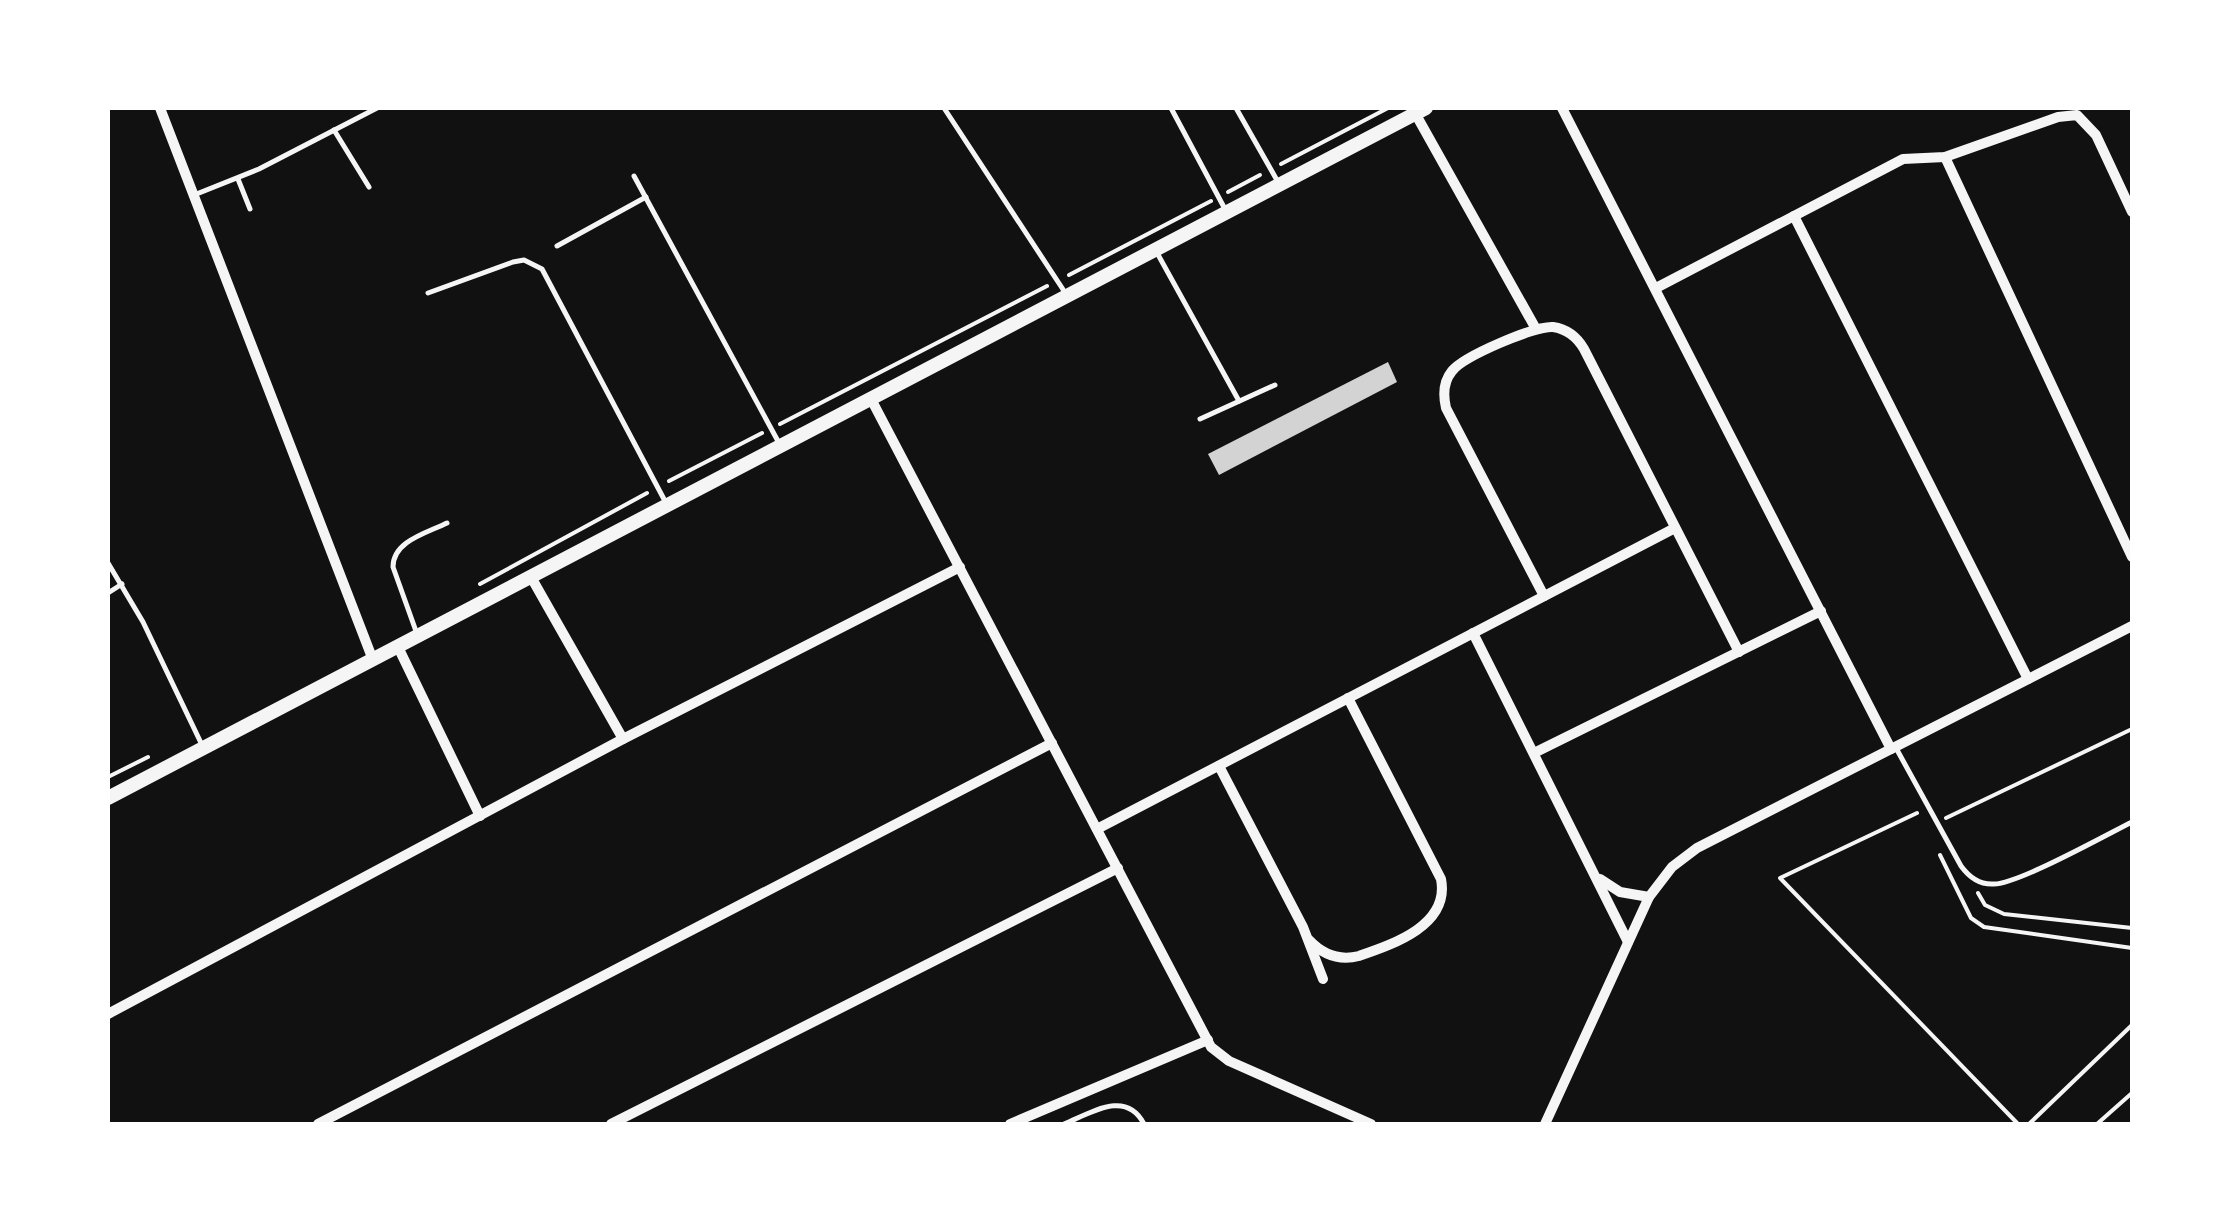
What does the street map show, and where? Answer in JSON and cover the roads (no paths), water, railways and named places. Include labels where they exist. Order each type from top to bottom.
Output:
[{"type":"main road","points":[[108,798],[1227,213],[1418,109]]},
{"type":"street","points":[[160,108],[373,660]]},
{"type":"street","points":[[1562,108],[1894,748]]},
{"type":"street","points":[[1418,109],[1536,330]]},
{"type":"street","points":[[1656,288],[1904,159],[1944,157],[2058,116],[2077,115],[2096,135],[2132,212]]},
{"type":"street","points":[[1944,157],[2132,557]]},
{"type":"street","points":[[1794,216],[2028,680]]},
{"type":"street","points":[[1544,596],[1444,400],[1448,376],[1459,364],[1536,330],[1555,328],[1579,341],[1739,652]]},
{"type":"street","points":[[871,398],[1216,1053],[1370,1124]]},
{"type":"street","points":[[1097,829],[1675,528]]},
{"type":"street","points":[[108,1014],[623,739],[960,567]]},
{"type":"street","points":[[531,577],[623,739]]},
{"type":"street","points":[[1534,753],[1821,612]]},
{"type":"street","points":[[1544,1124],[1649,897],[1672,867],[1697,848],[2132,626]]},
{"type":"street","points":[[1472,634],[1599,878],[1628,942]]},
{"type":"street","points":[[398,647],[480,816]]},
{"type":"street","points":[[1309,940],[1330,955],[1359,956],[1430,922],[1442,902],[1441,880],[1348,698]]},
{"type":"street","points":[[318,1124],[1052,743]]},
{"type":"street","points":[[1219,766],[1309,940],[1323,979]]},
{"type":"street","points":[[611,1124],[1118,868]]},
{"type":"street","points":[[1599,878],[1620,892],[1649,897]]},
{"type":"street","points":[[1010,1124],[1208,1040]]},
{"type":"lane","points":[[194,194],[238,178],[378,108]]},
{"type":"lane","points":[[944,108],[1068,296]]},
{"type":"lane","points":[[1171,108],[1227,213]]},
{"type":"lane","points":[[1236,108],[1280,185]]},
{"type":"lane","points":[[334,130],[368,187]]},
{"type":"lane","points":[[634,176],[781,446]]},
{"type":"lane","points":[[238,178],[250,209]]},
{"type":"lane","points":[[557,246],[646,197]]},
{"type":"lane","points":[[1156,250],[1239,402]]},
{"type":"lane","points":[[428,292],[513,262],[534,262],[542,269],[668,505]]},
{"type":"lane","points":[[1200,419],[1276,385]]},
{"type":"lane","points":[[418,636],[392,566],[393,557],[400,546],[447,523]]},
{"type":"lane","points":[[108,563],[144,622],[203,747]]},
{"type":"lane","points":[[108,594],[122,584]]},
{"type":"lane","points":[[1894,748],[1960,866],[1985,884],[2004,883],[2132,822]]},
{"type":"lane","points":[[1064,1124],[1118,1104],[1133,1110],[1144,1124]]}]
